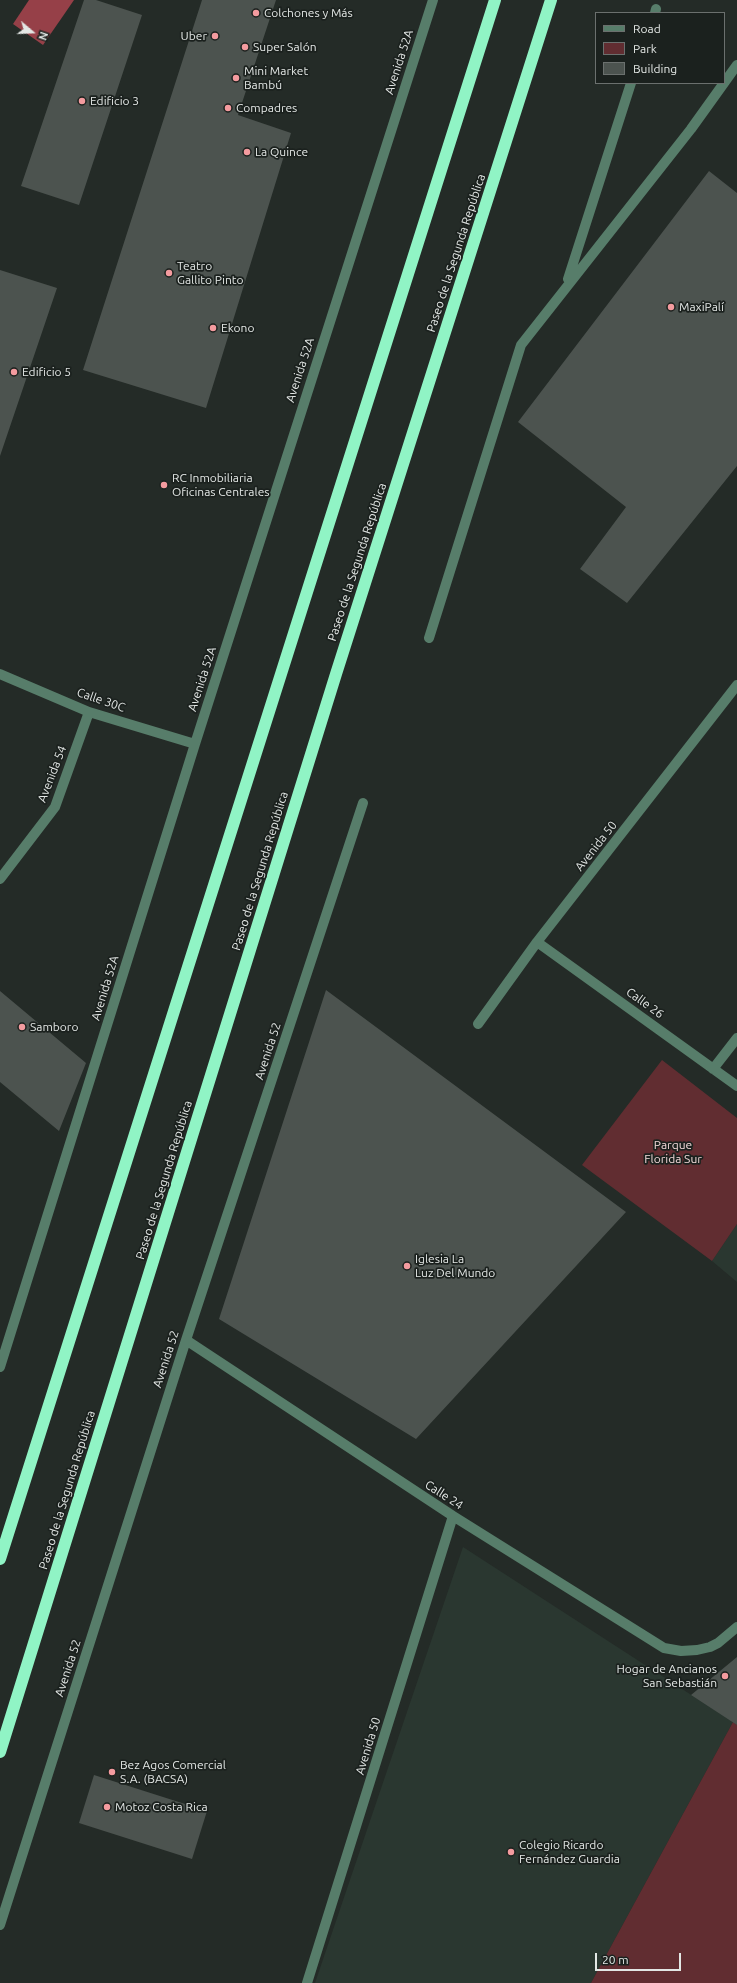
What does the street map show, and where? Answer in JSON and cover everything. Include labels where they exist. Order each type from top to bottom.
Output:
[{"type":"highway","points":[[0,1559],[495,0]]},
{"type":"highway","name":"Paseo de la Segunda República","points":[[0,1752],[329,697],[551,0]]},
{"type":"street","name":"Avenida 52A","points":[[0,1367],[195,744],[433,0]]},
{"type":"street","points":[[725,82],[737,65]]},
{"type":"street","points":[[429,638],[520,345],[691,129],[723,84]]},
{"type":"street","points":[[566,285],[631,85]]},
{"type":"street","name":"Calle 30C","points":[[0,674],[89,712],[195,744]]},
{"type":"street","name":"Avenida 50","points":[[478,1024],[537,942],[737,686]]},
{"type":"street","name":"Avenida 54","points":[[0,879],[55,807],[89,712]]},
{"type":"street","name":"Avenida 52","points":[[0,1925],[186,1340],[363,803]]},
{"type":"street","name":"Calle 26","points":[[537,942],[737,1086]]},
{"type":"street","points":[[714,1069],[737,1038]]},
{"type":"street","name":"Calle 24","points":[[186,1340],[453,1516],[664,1648],[681,1651],[697,1650],[718,1643],[737,1627]]},
{"type":"street","name":"Avenida 50","points":[[307,1983],[453,1516]]},
{"type":"shaded area","points":[[29,0],[74,0],[43,45],[13,24]]},
{"type":"shaded area","points":[[737,1224],[737,1282],[712,1261]]},
{"type":"shaded area","name":"Colegio Ricardo Fernández Guardia","points":[[463,1547],[733,1722],[591,1983],[315,1983]]},
{"type":"green space","name":"Parque Florida Sur","points":[[662,1060],[737,1118],[737,1224],[712,1261],[582,1165]]},
{"type":"green space","points":[[733,1722],[737,1725],[737,1983],[591,1983]]},
{"type":"building","name":"Edificio 3","points":[[84,0],[96,0],[142,15],[79,205],[21,186]]},
{"type":"building","points":[[202,0],[276,0],[238,115],[291,133],[206,408],[83,370]]},
{"type":"building","name":"MaxiPalí","points":[[709,171],[737,193],[737,466],[627,603],[580,569],[626,507],[518,422]]},
{"type":"building","name":"Edificio 5","points":[[0,270],[57,288],[0,456]]},
{"type":"building","name":"Iglesia La Luz Del Mundo","points":[[326,990],[626,1212],[416,1439],[219,1319]]},
{"type":"building","name":"Samboro","points":[[0,991],[86,1063],[59,1131],[0,1082]]},
{"type":"building","name":"Hogar de Ancianos San Sebastián","points":[[737,1657],[737,1725],[691,1695]]},
{"type":"building","points":[[94,1775],[207,1811],[192,1859],[79,1823]]},
{"type":"place","name":"Colchones y Más","points":[[256,13]]},
{"type":"place","name":"Uber","points":[[215,36]]},
{"type":"place","name":"Super Salón","points":[[245,47]]},
{"type":"place","name":"Mini Market Bambú","points":[[236,78]]},
{"type":"place","name":"Edificio 3","points":[[82,101]]},
{"type":"place","name":"Compadres","points":[[228,108]]},
{"type":"place","name":"La Quince","points":[[247,152]]},
{"type":"place","name":"Teatro Gallito Pinto","points":[[169,273]]},
{"type":"place","name":"MaxiPalí","points":[[671,307]]},
{"type":"place","name":"Ekono","points":[[213,328]]},
{"type":"place","name":"Edificio 5","points":[[14,372]]},
{"type":"place","name":"RC Inmobiliaria Oficinas Centrales","points":[[164,485]]},
{"type":"place","name":"Samboro","points":[[22,1027]]},
{"type":"place","name":"Iglesia La Luz Del Mundo","points":[[407,1266]]},
{"type":"place","name":"Hogar de Ancianos San Sebastián","points":[[725,1676]]},
{"type":"place","name":"Bez Agos Comercial S.A. (BACSA)","points":[[112,1772]]},
{"type":"place","name":"Motoz Costa Rica","points":[[107,1807]]},
{"type":"place","name":"Colegio Ricardo Fernández Guardia","points":[[511,1852]]}]
